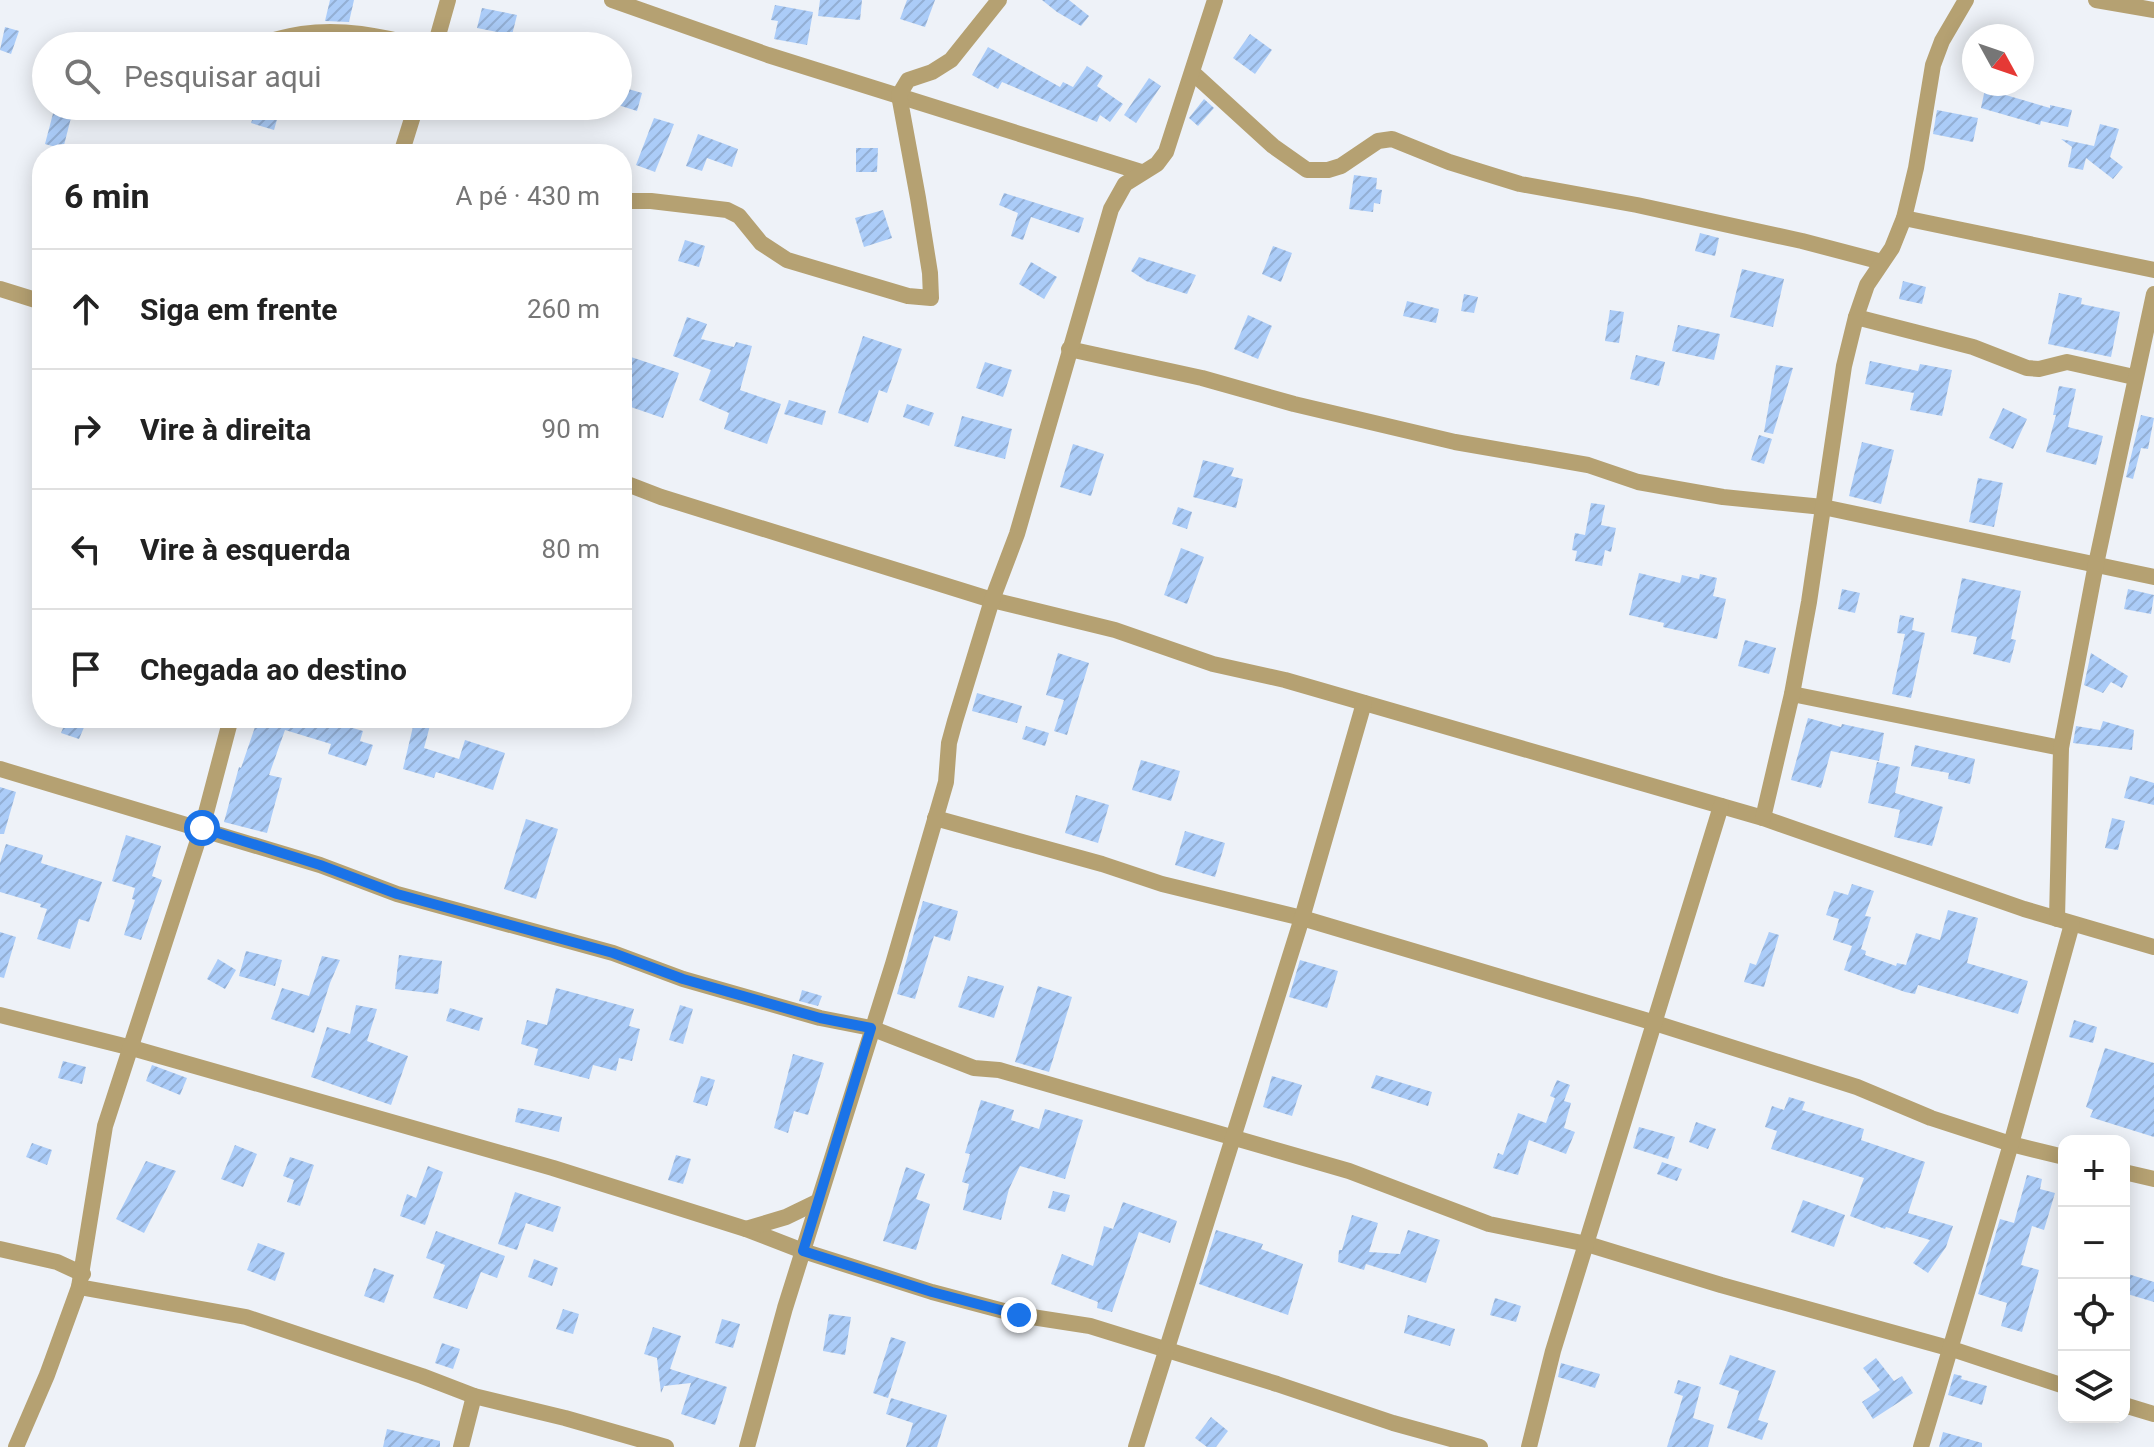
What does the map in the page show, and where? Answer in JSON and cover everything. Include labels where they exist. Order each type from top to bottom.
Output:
[{"type":"street","points":[[439,32],[448,0]]},
{"type":"street","points":[[612,0],[768,55],[1141,172]]},
{"type":"street","points":[[632,201],[727,210],[739,216],[761,243],[787,260],[908,296],[929,299],[932,289],[930,273],[899,95],[908,80],[932,72],[951,60],[999,0]]},
{"type":"street","points":[[747,1447],[817,1202],[893,964],[946,782],[949,743],[992,600],[1017,534],[1111,209],[1125,184],[1157,164],[1166,152],[1215,0]]},
{"type":"street","points":[[1763,818],[1792,694],[1844,366],[1856,317],[1867,285],[1892,248],[1904,218],[1916,168],[1933,65],[1942,41],[1966,0]]},
{"type":"street","points":[[2096,0],[2154,10]]},
{"type":"street","points":[[1193,73],[1273,146],[1307,170],[1328,170],[1341,166],[1378,141],[1392,139],[1449,162],[1520,184],[1637,205],[1882,262]]},
{"type":"street","points":[[404,144],[412,120]]},
{"type":"street","points":[[1904,218],[2154,270]]},
{"type":"street","points":[[0,289],[32,299]]},
{"type":"street","points":[[1921,1447],[2011,1144],[2064,922],[2061,748],[2134,377],[2154,294]]},
{"type":"street","points":[[1856,317],[1973,347],[2027,368],[2039,369],[2067,362],[2134,377]]},
{"type":"street","points":[[1069,349],[1202,378],[1294,404],[1455,442],[1588,465],[1638,482],[1723,497],[1823,507],[2154,577]]},
{"type":"street","points":[[632,486],[992,600],[1115,630],[1213,664],[1285,680],[1763,818],[2064,922],[2154,947]]},
{"type":"street","points":[[1792,694],[2061,748]]},
{"type":"street","points":[[1136,1447],[1302,918],[1364,703]]},
{"type":"street","points":[[16,1447],[47,1375],[81,1281],[105,1126],[202,828],[228,728]]},
{"type":"street","points":[[0,769],[320,865],[397,894],[613,953],[683,979],[820,1018],[871,1028],[974,1068],[999,1070],[1383,1182],[1489,1224],[1587,1244],[1952,1349],[2058,1384]]},
{"type":"street","points":[[1529,1447],[1553,1351],[1721,806]]},
{"type":"street","points":[[935,818],[1102,864],[1162,884],[1302,918],[1655,1023],[1857,1087],[1931,1118],[2058,1156]]},
{"type":"street","points":[[0,1015],[132,1048],[553,1168],[932,1292],[1019,1315],[1090,1326],[1407,1428],[1480,1447]]},
{"type":"street","points":[[2130,1173],[2154,1179]]},
{"type":"street","points":[[746,1229],[786,1217],[817,1202]]},
{"type":"street","points":[[0,1249],[57,1262],[81,1281],[108,1295],[246,1317],[474,1396],[578,1421],[666,1447]]},
{"type":"street","points":[[57,1262],[86,1250]]},
{"type":"street","points":[[461,1447],[474,1396]]},
{"type":"street","points":[[2130,1407],[2154,1414]]},
{"type":"building","points":[[330,0],[354,0],[349,22],[325,21]]},
{"type":"building","points":[[820,0],[862,0],[860,20],[818,16]]},
{"type":"building","points":[[907,0],[935,0],[925,27],[900,19]]},
{"type":"building","points":[[1042,0],[1069,0],[1089,16],[1081,26]]},
{"type":"building","points":[[775,5],[813,12],[807,45],[774,39],[778,21],[771,20]]},
{"type":"building","points":[[482,8],[517,15],[513,32],[477,28]]},
{"type":"building","points":[[5,27],[19,31],[11,54],[0,50]]},
{"type":"building","points":[[1250,34],[1272,50],[1255,74],[1233,58]]},
{"type":"building","points":[[988,47],[1060,87],[1063,82],[1073,87],[1087,66],[1103,76],[1097,86],[1123,104],[1110,122],[1100,115],[1097,122],[1002,82],[998,89],[972,75]]},
{"type":"building","points":[[1149,78],[1161,86],[1136,123],[1124,115]]},
{"type":"building","points":[[632,90],[642,93],[637,111],[632,109]]},
{"type":"building","points":[[1984,96],[2009,96],[2050,108],[2050,105],[2072,110],[2068,127],[2041,121],[2040,125],[1981,108]]},
{"type":"building","points":[[1204,99],[1214,108],[1198,126],[1189,118]]},
{"type":"building","points":[[1937,110],[1978,118],[1973,142],[1933,134]]},
{"type":"building","points":[[654,118],[674,124],[655,172],[636,165]]},
{"type":"building","points":[[51,120],[70,120],[64,144],[45,144]]},
{"type":"building","points":[[252,120],[277,120],[274,130],[251,123]]},
{"type":"building","points":[[2100,124],[2119,129],[2110,157],[2123,167],[2113,179],[2086,158],[2083,170],[2068,167],[2072,147],[2061,139],[2094,146]]},
{"type":"building","points":[[698,134],[738,149],[732,167],[707,158],[702,171],[686,166]]},
{"type":"building","points":[[856,148],[878,148],[877,172],[856,172]]},
{"type":"building","points":[[1354,175],[1377,178],[1376,189],[1382,190],[1380,204],[1374,203],[1373,212],[1349,209]]},
{"type":"building","points":[[1004,193],[1084,218],[1079,233],[1031,217],[1023,240],[1011,236],[1018,213],[999,205]]},
{"type":"building","points":[[883,210],[892,238],[864,247],[855,218]]},
{"type":"building","points":[[1700,233],[1719,238],[1715,256],[1695,251]]},
{"type":"building","points":[[685,240],[705,246],[699,267],[678,261]]},
{"type":"building","points":[[1273,246],[1292,253],[1281,282],[1262,274]]},
{"type":"building","points":[[1139,257],[1196,275],[1187,294],[1146,281],[1131,271]]},
{"type":"building","points":[[1031,262],[1057,277],[1044,299],[1019,284]]},
{"type":"building","points":[[1742,269],[1784,279],[1773,327],[1730,317]]},
{"type":"building","points":[[1903,281],[1926,287],[1922,304],[1899,299]]},
{"type":"building","points":[[2059,293],[2082,298],[2081,304],[2120,312],[2111,357],[2048,344]]},
{"type":"building","points":[[1464,294],[1478,297],[1474,313],[1461,311]]},
{"type":"building","points":[[1407,301],[1439,309],[1436,323],[1403,316]]},
{"type":"building","points":[[1610,310],[1624,312],[1619,343],[1605,341]]},
{"type":"building","points":[[1248,315],[1272,326],[1258,359],[1234,349]]},
{"type":"building","points":[[687,317],[707,324],[701,339],[734,347],[736,342],[752,346],[740,390],[781,404],[767,444],[724,429],[729,413],[699,400],[711,370],[673,356]]},
{"type":"building","points":[[1678,325],[1720,334],[1714,360],[1672,351]]},
{"type":"building","points":[[863,336],[902,349],[887,393],[879,390],[868,423],[838,413]]},
{"type":"building","points":[[1636,355],[1665,362],[1659,386],[1630,379]]},
{"type":"building","points":[[632,357],[679,373],[663,418],[632,407]]},
{"type":"building","points":[[1870,361],[1918,371],[1920,364],[1952,370],[1942,416],[1910,410],[1914,393],[1865,384]]},
{"type":"building","points":[[985,362],[1012,370],[1003,397],[976,388]]},
{"type":"building","points":[[1776,365],[1793,368],[1773,434],[1764,432]]},
{"type":"building","points":[[2059,386],[2076,389],[2068,427],[2103,436],[2096,465],[2046,452],[2056,415],[2053,415]]},
{"type":"building","points":[[789,400],[826,411],[822,425],[784,414]]},
{"type":"building","points":[[907,404],[934,413],[929,426],[903,417]]},
{"type":"building","points":[[2003,408],[2027,419],[2013,449],[1989,438]]},
{"type":"building","points":[[2141,415],[2154,418],[2148,449],[2141,448],[2133,479],[2126,477]]},
{"type":"building","points":[[962,416],[1012,429],[1005,459],[954,446]]},
{"type":"building","points":[[1759,435],[1772,439],[1764,464],[1751,460]]},
{"type":"building","points":[[1862,442],[1894,450],[1881,504],[1849,496]]},
{"type":"building","points":[[1073,444],[1104,454],[1091,496],[1060,487]]},
{"type":"building","points":[[1203,460],[1234,468],[1231,476],[1243,479],[1236,508],[1193,497]]},
{"type":"building","points":[[1978,478],[2003,483],[1994,527],[1969,522]]},
{"type":"building","points":[[1591,503],[1605,505],[1601,525],[1616,528],[1611,552],[1605,550],[1602,566],[1575,561],[1577,551],[1572,550],[1575,533],[1585,535]]},
{"type":"building","points":[[1178,507],[1192,512],[1187,529],[1172,524]]},
{"type":"building","points":[[1181,548],[1204,557],[1187,604],[1164,595]]},
{"type":"building","points":[[1639,573],[1680,583],[1682,575],[1699,579],[1700,574],[1717,578],[1713,596],[1726,599],[1717,639],[1663,627],[1664,623],[1629,615]]},
{"type":"building","points":[[1962,578],[2021,591],[2011,639],[2016,640],[2010,663],[1973,654],[1977,637],[1951,632]]},
{"type":"building","points":[[1842,589],[1860,593],[1855,613],[1838,609]]},
{"type":"building","points":[[2128,589],[2154,595],[2151,614],[2124,609]]},
{"type":"building","points":[[1900,615],[1914,618],[1912,630],[1925,633],[1911,698],[1892,694],[1905,634],[1897,633]]},
{"type":"building","points":[[1745,640],[1776,648],[1769,674],[1738,666]]},
{"type":"building","points":[[1058,653],[1089,663],[1067,735],[1054,731],[1064,700],[1046,695]]},
{"type":"building","points":[[2091,653],[2128,676],[2122,688],[2111,682],[2103,693],[2084,685]]},
{"type":"building","points":[[977,693],[1022,706],[1017,723],[972,711]]},
{"type":"building","points":[[1808,718],[1841,727],[1842,724],[1884,733],[1879,761],[1831,751],[1821,788],[1791,780]]},
{"type":"building","points":[[2103,721],[2134,730],[2132,750],[2073,743],[2076,726],[2100,730]]},
{"type":"building","points":[[1026,726],[1049,733],[1045,746],[1022,739]]},
{"type":"building","points":[[63,728],[84,728],[79,739],[61,733]]},
{"type":"building","points":[[255,728],[353,728],[363,731],[360,741],[373,745],[366,766],[328,754],[331,744],[285,730],[269,775],[282,778],[267,833],[224,822]]},
{"type":"building","points":[[413,728],[429,728],[424,748],[459,759],[465,740],[505,753],[493,790],[436,772],[434,778],[403,769]]},
{"type":"building","points":[[1915,745],[1975,759],[1970,784],[1948,779],[1949,773],[1911,766]]},
{"type":"building","points":[[1141,760],[1180,771],[1171,801],[1132,790]]},
{"type":"building","points":[[1877,762],[1900,767],[1895,793],[1943,807],[1932,846],[1894,837],[1900,810],[1868,803]]},
{"type":"building","points":[[2130,776],[2154,783],[2154,805],[2124,798]]},
{"type":"building","points":[[0,787],[16,792],[4,834],[0,834]]},
{"type":"building","points":[[1076,795],[1109,805],[1098,843],[1065,833]]},
{"type":"building","points":[[2112,818],[2125,821],[2118,850],[2105,848]]},
{"type":"building","points":[[526,819],[558,829],[536,899],[504,889]]},
{"type":"building","points":[[1185,831],[1225,843],[1215,877],[1175,865]]},
{"type":"building","points":[[126,835],[161,846],[152,876],[162,880],[141,940],[124,935],[135,900],[132,899],[135,888],[112,881]]},
{"type":"building","points":[[6,844],[43,855],[41,863],[102,882],[89,922],[79,919],[70,949],[37,939],[47,909],[40,907],[41,904],[0,892],[0,863]]},
{"type":"building","points":[[1852,884],[1874,891],[1865,916],[1871,917],[1861,949],[1866,951],[1865,955],[1896,966],[1897,963],[1906,965],[1916,933],[1940,940],[1948,910],[1978,918],[1967,963],[2028,981],[2018,1014],[1918,985],[1915,994],[1905,992],[1844,970],[1852,946],[1833,940],[1839,919],[1826,915],[1834,891],[1848,895]]},
{"type":"building","points":[[923,901],[958,911],[950,941],[934,936],[915,999],[897,994]]},
{"type":"building","points":[[0,932],[16,937],[4,978],[0,977]]},
{"type":"building","points":[[1769,932],[1779,935],[1764,987],[1744,982],[1750,963],[1756,965]]},
{"type":"building","points":[[246,951],[282,960],[275,986],[239,976]]},
{"type":"building","points":[[399,955],[442,961],[438,994],[395,989]]},
{"type":"building","points":[[322,956],[340,960],[314,1033],[271,1019],[282,988],[309,996]]},
{"type":"building","points":[[218,959],[236,970],[225,989],[207,979]]},
{"type":"building","points":[[1300,960],[1338,971],[1327,1008],[1289,997]]},
{"type":"building","points":[[968,976],[1004,986],[994,1018],[958,1007]]},
{"type":"building","points":[[1038,986],[1072,997],[1049,1072],[1015,1062]]},
{"type":"building","points":[[556,988],[634,1009],[629,1026],[640,1029],[632,1061],[619,1058],[616,1071],[593,1065],[589,1079],[534,1065],[538,1049],[521,1044],[527,1020],[547,1025]]},
{"type":"building","points":[[802,990],[822,996],[818,1006],[799,1001]]},
{"type":"building","points":[[356,1005],[377,1009],[367,1041],[408,1056],[391,1105],[311,1077],[327,1027],[350,1034]]},
{"type":"building","points":[[680,1005],[693,1009],[683,1044],[669,1040]]},
{"type":"building","points":[[450,1008],[483,1018],[479,1031],[446,1021]]},
{"type":"building","points":[[2074,1020],[2097,1027],[2093,1043],[2069,1037]]},
{"type":"building","points":[[2105,1048],[2154,1063],[2154,1137],[2090,1117],[2093,1110],[2086,1107]]},
{"type":"building","points":[[793,1054],[824,1063],[808,1115],[794,1111],[788,1133],[774,1128]]},
{"type":"building","points":[[63,1061],[86,1067],[82,1084],[58,1078]]},
{"type":"building","points":[[152,1065],[187,1078],[180,1095],[146,1081]]},
{"type":"building","points":[[1376,1075],[1432,1092],[1428,1106],[1371,1088]]},
{"type":"building","points":[[701,1076],[715,1080],[707,1106],[693,1102]]},
{"type":"building","points":[[1272,1076],[1302,1085],[1292,1116],[1263,1107]]},
{"type":"building","points":[[1557,1080],[1570,1085],[1564,1101],[1571,1103],[1564,1128],[1575,1132],[1566,1154],[1529,1140],[1518,1175],[1493,1168],[1498,1153],[1503,1155],[1518,1113],[1546,1123],[1555,1098],[1550,1096]]},
{"type":"building","points":[[1789,1097],[1805,1102],[1802,1110],[1864,1129],[1861,1140],[1925,1162],[1908,1213],[1953,1226],[1946,1247],[1928,1273],[1913,1263],[1930,1240],[1850,1216],[1864,1178],[1771,1149],[1777,1131],[1765,1127],[1772,1106],[1784,1110]]},
{"type":"building","points":[[981,1100],[1014,1110],[1011,1120],[1039,1129],[1045,1109],[1083,1120],[1065,1179],[1020,1166],[1009,1189],[1001,1220],[963,1210],[969,1184],[962,1182],[970,1154],[965,1153]]},
{"type":"building","points":[[518,1108],[562,1117],[559,1132],[515,1122]]},
{"type":"building","points":[[1696,1122],[1716,1129],[1708,1149],[1689,1142]]},
{"type":"building","points":[[1639,1127],[1675,1137],[1668,1159],[1633,1148]]},
{"type":"building","points":[[32,1143],[52,1150],[47,1165],[26,1157]]},
{"type":"building","points":[[235,1145],[257,1154],[243,1187],[221,1179]]},
{"type":"building","points":[[676,1155],[691,1159],[683,1184],[668,1180]]},
{"type":"building","points":[[290,1157],[314,1165],[300,1206],[287,1202],[294,1180],[283,1176]]},
{"type":"building","points":[[146,1161],[176,1171],[144,1233],[116,1219]]},
{"type":"building","points":[[1662,1162],[1682,1169],[1677,1181],[1657,1174]]},
{"type":"building","points":[[428,1166],[443,1172],[425,1225],[400,1216],[407,1194],[416,1198]]},
{"type":"building","points":[[906,1167],[925,1174],[916,1199],[930,1204],[916,1250],[883,1241]]},
{"type":"building","points":[[2027,1175],[2042,1179],[2040,1189],[2055,1193],[2044,1230],[2032,1226],[2021,1265],[2039,1270],[2022,1332],[2001,1326],[2007,1303],[1978,1294],[2000,1219],[2014,1223]]},
{"type":"building","points":[[1053,1191],[1070,1195],[1065,1212],[1048,1208]]},
{"type":"building","points":[[515,1192],[561,1207],[553,1232],[526,1223],[517,1250],[498,1244]]},
{"type":"building","points":[[1803,1200],[1845,1215],[1834,1247],[1791,1232]]},
{"type":"building","points":[[1123,1202],[1177,1221],[1170,1243],[1139,1232],[1112,1312],[1097,1308],[1098,1302],[1051,1284],[1062,1254],[1093,1266],[1104,1226],[1113,1229]]},
{"type":"building","points":[[1352,1215],[1378,1223],[1369,1252],[1400,1254],[1408,1230],[1440,1240],[1426,1283],[1366,1264],[1364,1270],[1338,1262],[1339,1250],[1342,1250]]},
{"type":"building","points":[[1216,1230],[1263,1244],[1261,1249],[1303,1264],[1288,1315],[1199,1284]]},
{"type":"building","points":[[436,1231],[505,1256],[497,1278],[481,1272],[467,1309],[433,1298],[445,1265],[426,1258]]},
{"type":"building","points":[[258,1243],[285,1253],[275,1281],[247,1270]]},
{"type":"building","points":[[534,1259],[558,1268],[552,1286],[528,1277]]},
{"type":"building","points":[[374,1268],[394,1275],[384,1303],[364,1296]]},
{"type":"building","points":[[2130,1275],[2154,1282],[2154,1302],[2130,1295]]},
{"type":"building","points":[[1495,1298],[1521,1306],[1516,1322],[1490,1315]]},
{"type":"building","points":[[563,1309],[579,1314],[573,1334],[556,1329]]},
{"type":"building","points":[[829,1314],[851,1317],[845,1355],[823,1351]]},
{"type":"building","points":[[1408,1315],[1455,1329],[1450,1346],[1404,1333]]},
{"type":"building","points":[[722,1319],[740,1324],[733,1348],[715,1343]]},
{"type":"building","points":[[653,1327],[681,1336],[670,1369],[727,1387],[715,1425],[681,1414],[691,1383],[664,1386],[661,1393],[657,1358],[644,1354]]},
{"type":"building","points":[[891,1337],[906,1342],[888,1398],[873,1393]]},
{"type":"building","points":[[442,1343],[460,1349],[453,1369],[435,1363]]},
{"type":"building","points":[[1730,1355],[1776,1371],[1758,1420],[1768,1423],[1762,1440],[1727,1428],[1739,1391],[1719,1384]]},
{"type":"building","points":[[1876,1358],[1894,1381],[1902,1376],[1913,1393],[1873,1419],[1862,1402],[1880,1390],[1863,1368]]},
{"type":"building","points":[[1561,1363],[1600,1374],[1595,1388],[1558,1377]]},
{"type":"building","points":[[1954,1374],[1987,1386],[1982,1405],[1948,1395]]},
{"type":"building","points":[[1678,1380],[1701,1387],[1693,1418],[1714,1425],[1708,1447],[1667,1447],[1683,1396],[1674,1393]]},
{"type":"building","points":[[891,1398],[947,1415],[937,1447],[906,1447],[913,1423],[886,1414]]},
{"type":"building","points":[[1211,1417],[1228,1431],[1216,1447],[1207,1447],[1195,1438]]},
{"type":"building","points":[[387,1429],[440,1441],[440,1447],[383,1447]]},
{"type":"building","points":[[1943,1432],[1982,1443],[1982,1447],[1939,1447]]},
{"type":"route","points":[[202,828],[320,865],[397,894],[613,953],[683,979],[820,1018],[871,1028],[803,1251],[932,1292],[1019,1315]]}]
